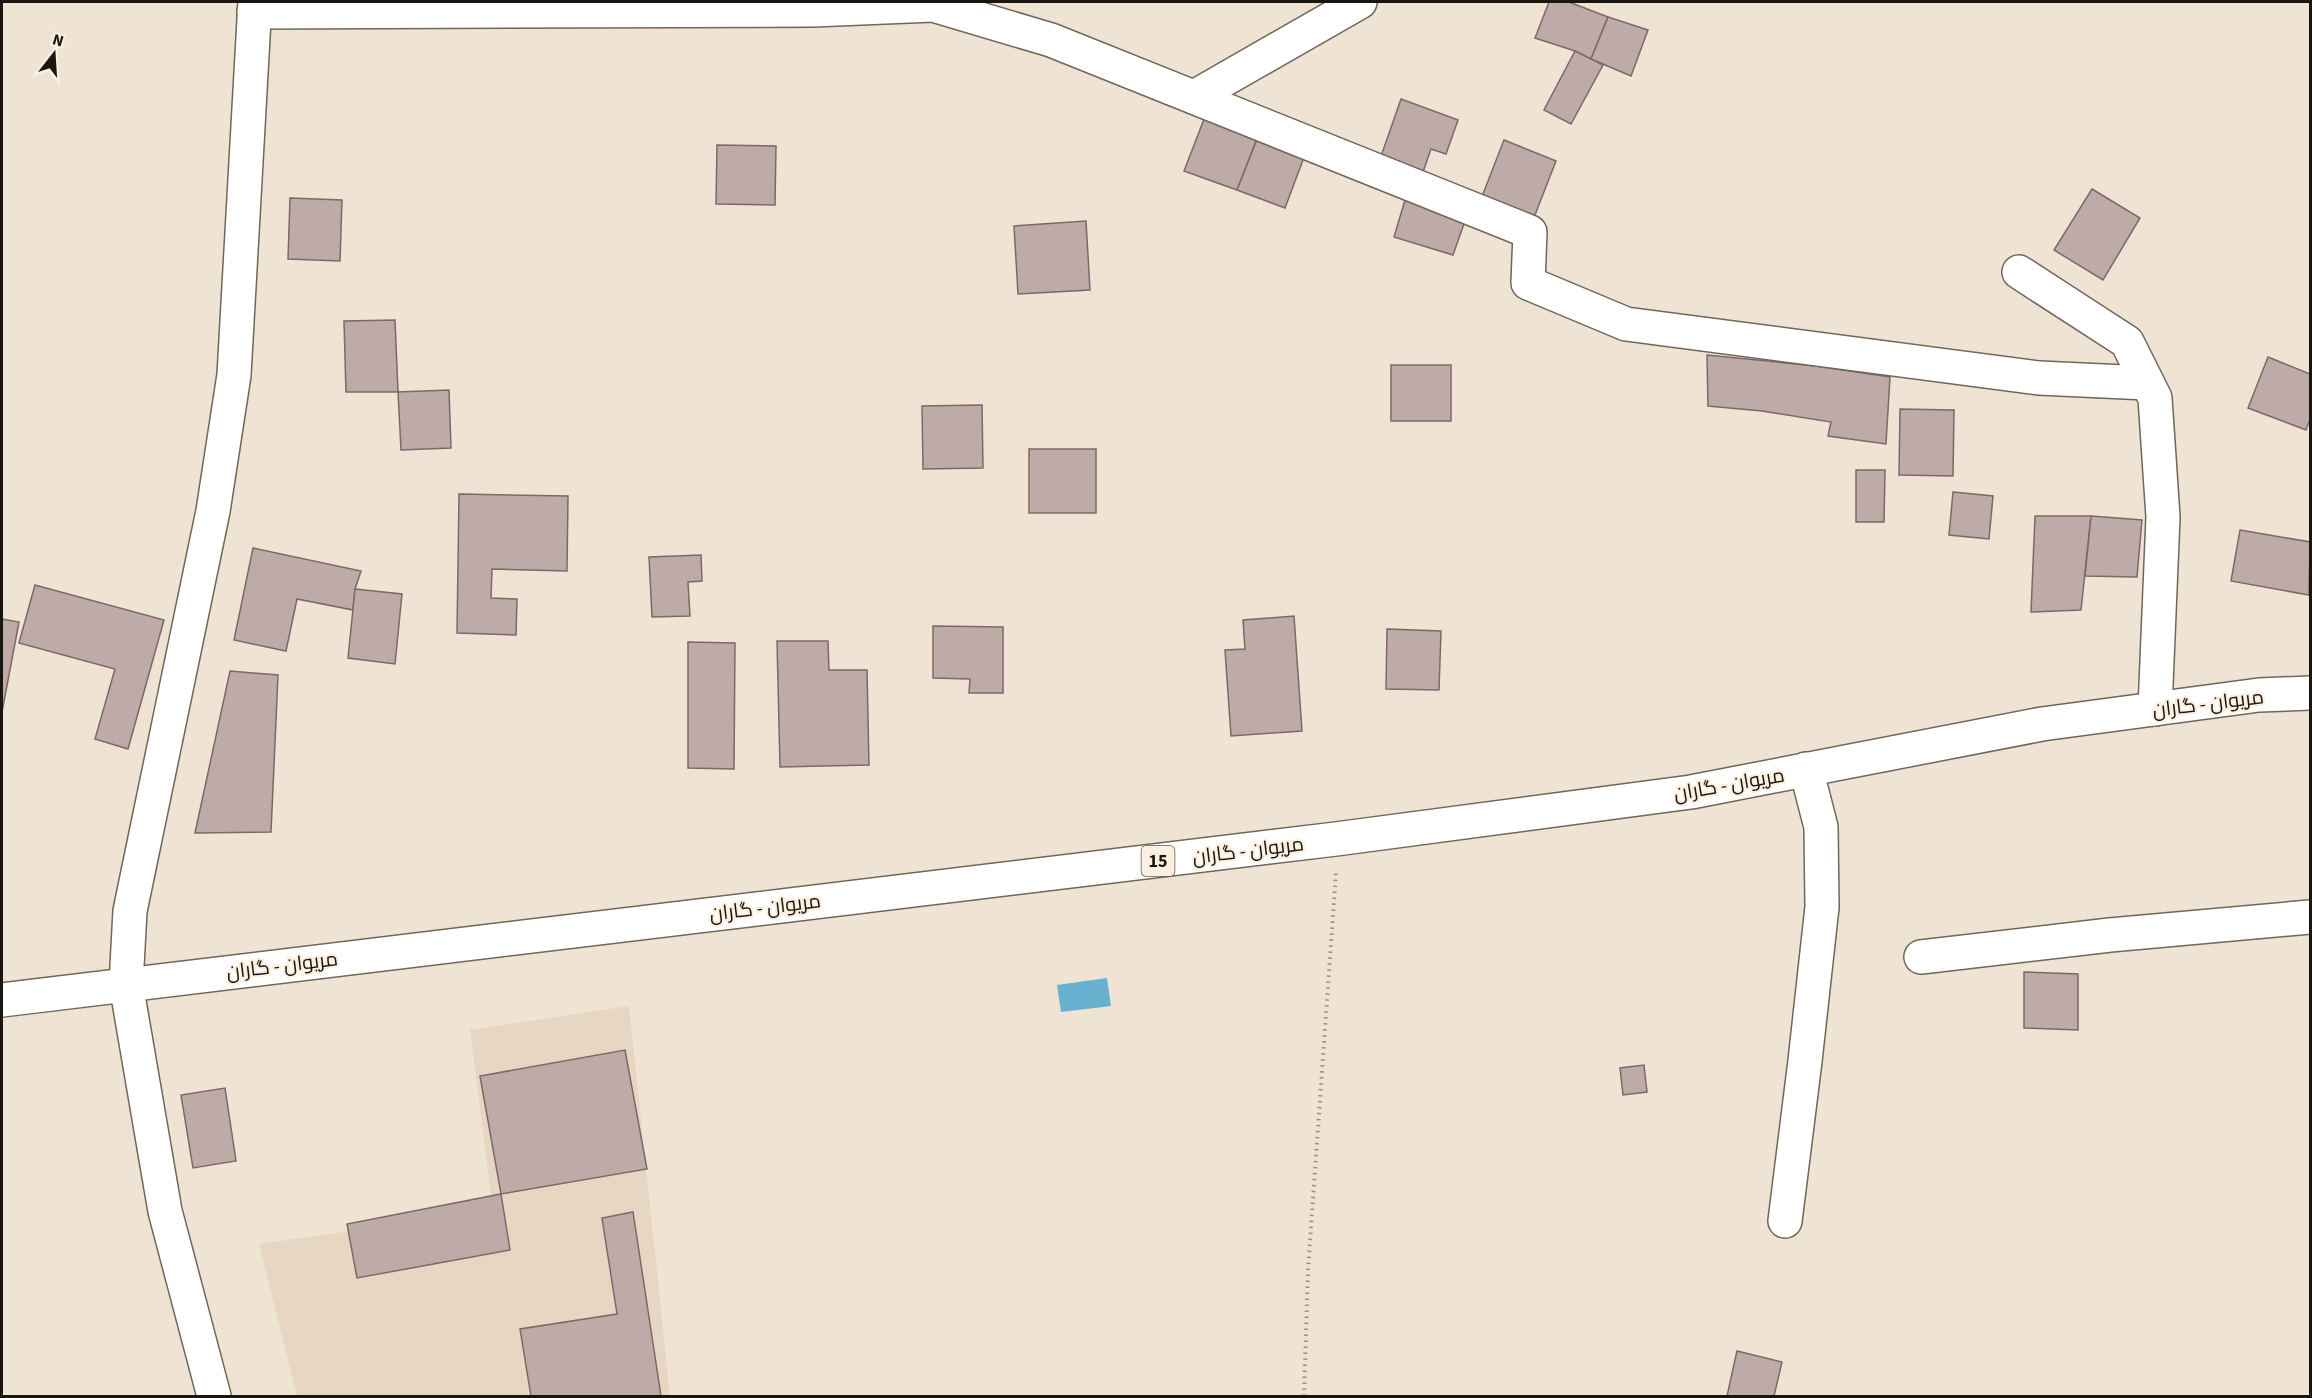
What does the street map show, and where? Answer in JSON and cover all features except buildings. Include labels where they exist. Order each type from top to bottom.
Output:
[{"type":"street","points":[[1194,98],[1360,2]]},
{"type":"street","points":[[214,1396],[165,1210],[126,984],[130,911],[213,512],[234,375],[255,7],[813,10],[933,3],[1051,40],[1530,231],[1528,283],[1626,324],[2039,378],[2147,383]]},
{"type":"street","points":[[2019,272],[2127,342],[2155,398],[2163,517],[2155,709]]},
{"type":"street","name":"مریوان - گاران","points":[[2,1000],[1336,839],[1691,792],[2042,724],[2259,695],[2310,693]]},
{"type":"street","points":[[1785,1221],[1822,907],[1821,827],[1806,769]]},
{"type":"street","points":[[1921,957],[2110,935],[2310,916]]},
{"type":"path","points":[[1304,1396],[1308,1270],[1336,882],[1336,839]]},
{"type":"shaded area","points":[[629,1006],[670,1396],[297,1396],[259,1244],[493,1211],[470,1030]]},
{"type":"water","points":[[1107,978],[1111,1006],[1061,1012],[1057,985]]}]
